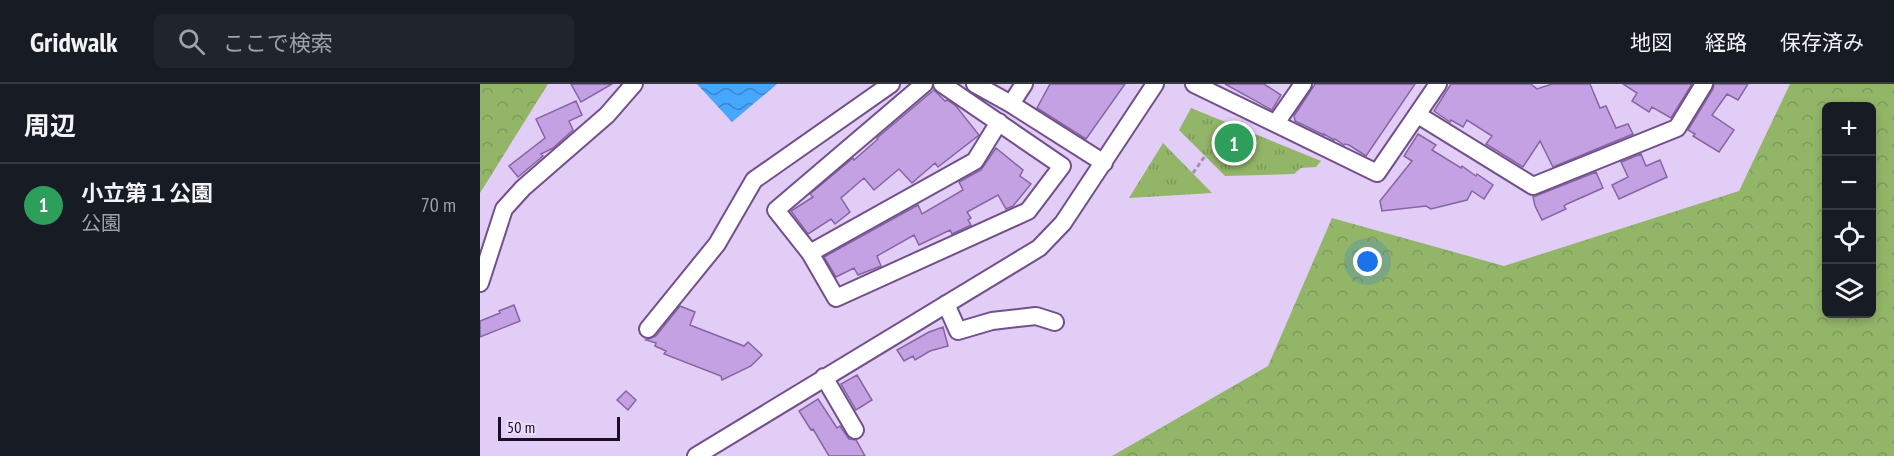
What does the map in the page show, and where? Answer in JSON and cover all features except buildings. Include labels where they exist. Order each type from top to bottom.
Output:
[{"type":"street","points":[[480,283],[504,209],[523,188],[607,115],[634,84]]},
{"type":"street","points":[[648,330],[717,244],[754,180],[891,84]]},
{"type":"street","points":[[924,84],[776,210],[810,253],[836,298],[1028,211],[1062,166],[942,84]]},
{"type":"street","points":[[975,84],[1104,163]]},
{"type":"street","points":[[1011,104],[1024,84]]},
{"type":"street","points":[[696,456],[1040,248],[1063,223],[1155,84]]},
{"type":"street","points":[[1194,84],[1377,173],[1438,84]]},
{"type":"street","points":[[1276,123],[1303,84]]},
{"type":"street","points":[[1418,115],[1533,186],[1677,128],[1704,84]]},
{"type":"street","points":[[810,253],[975,161],[999,122]]},
{"type":"street","points":[[946,304],[958,331],[992,321],[1036,316],[1055,322]]},
{"type":"street","points":[[824,377],[855,430]]},
{"type":"path","points":[[1192,172],[1205,156]]},
{"type":"green space","points":[[480,84],[548,84],[480,193]]},
{"type":"green space","points":[[1790,84],[1894,84],[1894,456],[1112,456],[1268,366],[1332,218],[1504,266],[1739,191]]},
{"type":"green space","points":[[1191,108],[1321,161],[1316,167],[1301,168],[1294,174],[1225,176],[1179,130]]},
{"type":"green space","points":[[1163,143],[1212,193],[1129,198]]},
{"type":"water","points":[[697,84],[777,84],[732,122]]},
{"type":"place","name":"小立第１公園","points":[[1234,143]]}]
